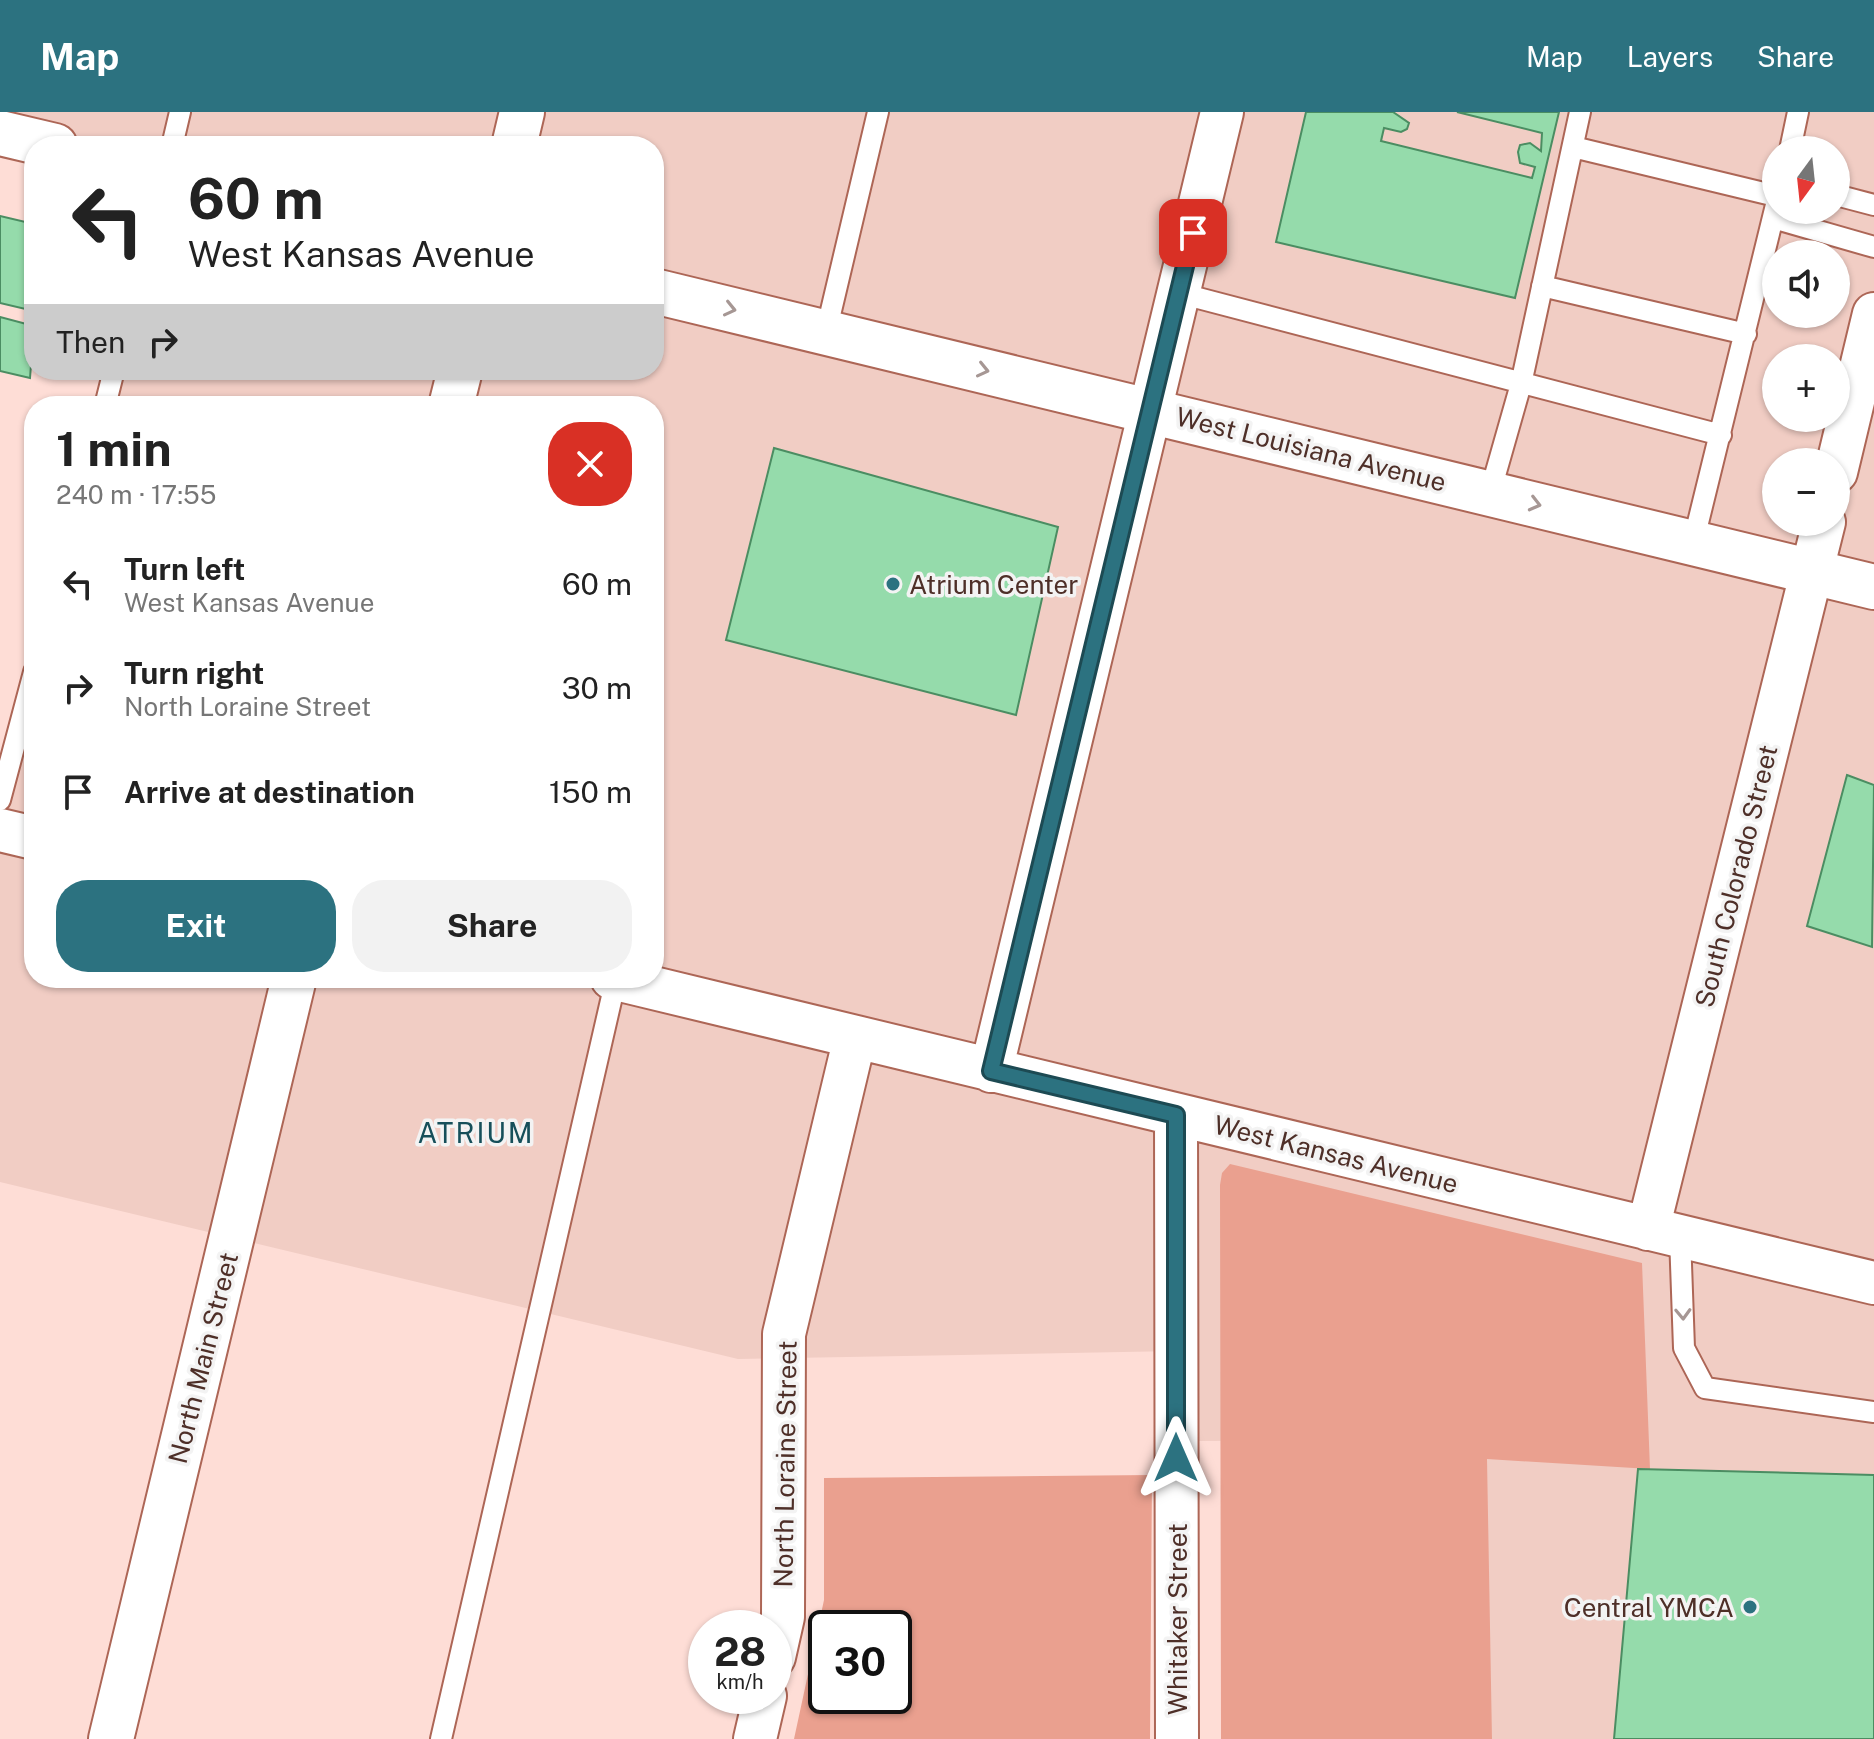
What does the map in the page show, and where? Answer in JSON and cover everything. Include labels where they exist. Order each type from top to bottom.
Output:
[{"type":"street","points":[[516,136],[522,112]]},
{"type":"street","points":[[991,1071],[1222,112]]},
{"type":"street","points":[[0,133],[24,139]]},
{"type":"street","name":"West Louisiana Avenue","points":[[664,293],[1874,587]]},
{"type":"street","points":[[1843,448],[1868,365],[1874,314]]},
{"type":"street","name":"South Colorado Street","points":[[1664,1233],[1821,536]]},
{"type":"street","points":[[0,832],[24,836]]},
{"type":"street","name":"North Main Street","points":[[111,1739],[292,988]]},
{"type":"street","name":"West Kansas Avenue","points":[[655,988],[1874,1283]]},
{"type":"street","name":"North Loraine Street","points":[[783,1610],[784,1334],[855,1037]]},
{"type":"street","name":"Whitaker Street","points":[[1176,1115],[1177,1739]]},
{"type":"street","points":[[755,1739],[761,1714]]},
{"type":"lane","points":[[174,136],[180,112]]},
{"type":"lane","points":[[826,332],[878,112]]},
{"type":"lane","points":[[1490,493],[1521,384],[1580,112]]},
{"type":"lane","points":[[1793,136],[1798,112]]},
{"type":"lane","points":[[1573,147],[1762,193]]},
{"type":"lane","points":[[1850,199],[1874,205]]},
{"type":"lane","points":[[1693,543],[1772,224]]},
{"type":"lane","points":[[1811,224],[1874,247]]},
{"type":"lane","points":[[1542,286],[1746,334]]},
{"type":"lane","points":[[1179,293],[1721,435]]},
{"type":"lane","points":[[0,800],[24,710]]},
{"type":"lane","points":[[441,1739],[612,988]]},
{"type":"lane","points":[[1664,1233],[1684,1348],[1705,1388],[1874,1412]]},
{"type":"shaded area","points":[[0,112],[1874,112],[1874,1739],[1470,1739],[1466,1440],[1176,1441],[1176,1351],[738,1359],[0,1182],[0,841],[24,742],[24,988],[664,988],[664,396],[108,396],[112,380],[664,380],[664,136],[30,136]]},
{"type":"shaded area","points":[[1230,1164],[1642,1263],[1650,1469],[1487,1459],[1492,1739],[1221,1739],[1220,1185],[1222,1173]]},
{"type":"shaded area","points":[[1152,1475],[1150,1739],[794,1739],[808,1674],[808,1714],[912,1714],[912,1610],[822,1610],[824,1478]]},
{"type":"building","points":[[1306,112],[1393,112],[1409,123],[1407,129],[1401,132],[1384,128],[1381,141],[1532,178],[1535,167],[1520,163],[1518,152],[1520,145],[1530,143],[1541,151],[1542,133],[1457,112],[1559,112],[1515,298],[1276,242]]},
{"type":"building","points":[[0,216],[24,222],[24,309],[0,303]]},
{"type":"building","points":[[0,317],[24,323],[24,377],[0,371]]},
{"type":"building","name":"Atrium Center","points":[[774,448],[1058,527],[1016,715],[726,640]]},
{"type":"building","points":[[1847,775],[1874,785],[1872,947],[1807,926]]},
{"type":"building","name":"Central YMCA","points":[[1638,1469],[1874,1475],[1874,1739],[1614,1739]]},
{"type":"place","name":"Atrium Center","points":[[893,584]]},
{"type":"place","name":"Central YMCA","points":[[1750,1607]]},
{"type":"district","name":"ATRIUM","points":[[476,1132]]},
{"type":"route","points":[[1176,1458],[1176,1115],[991,1071],[1193,233]]}]
